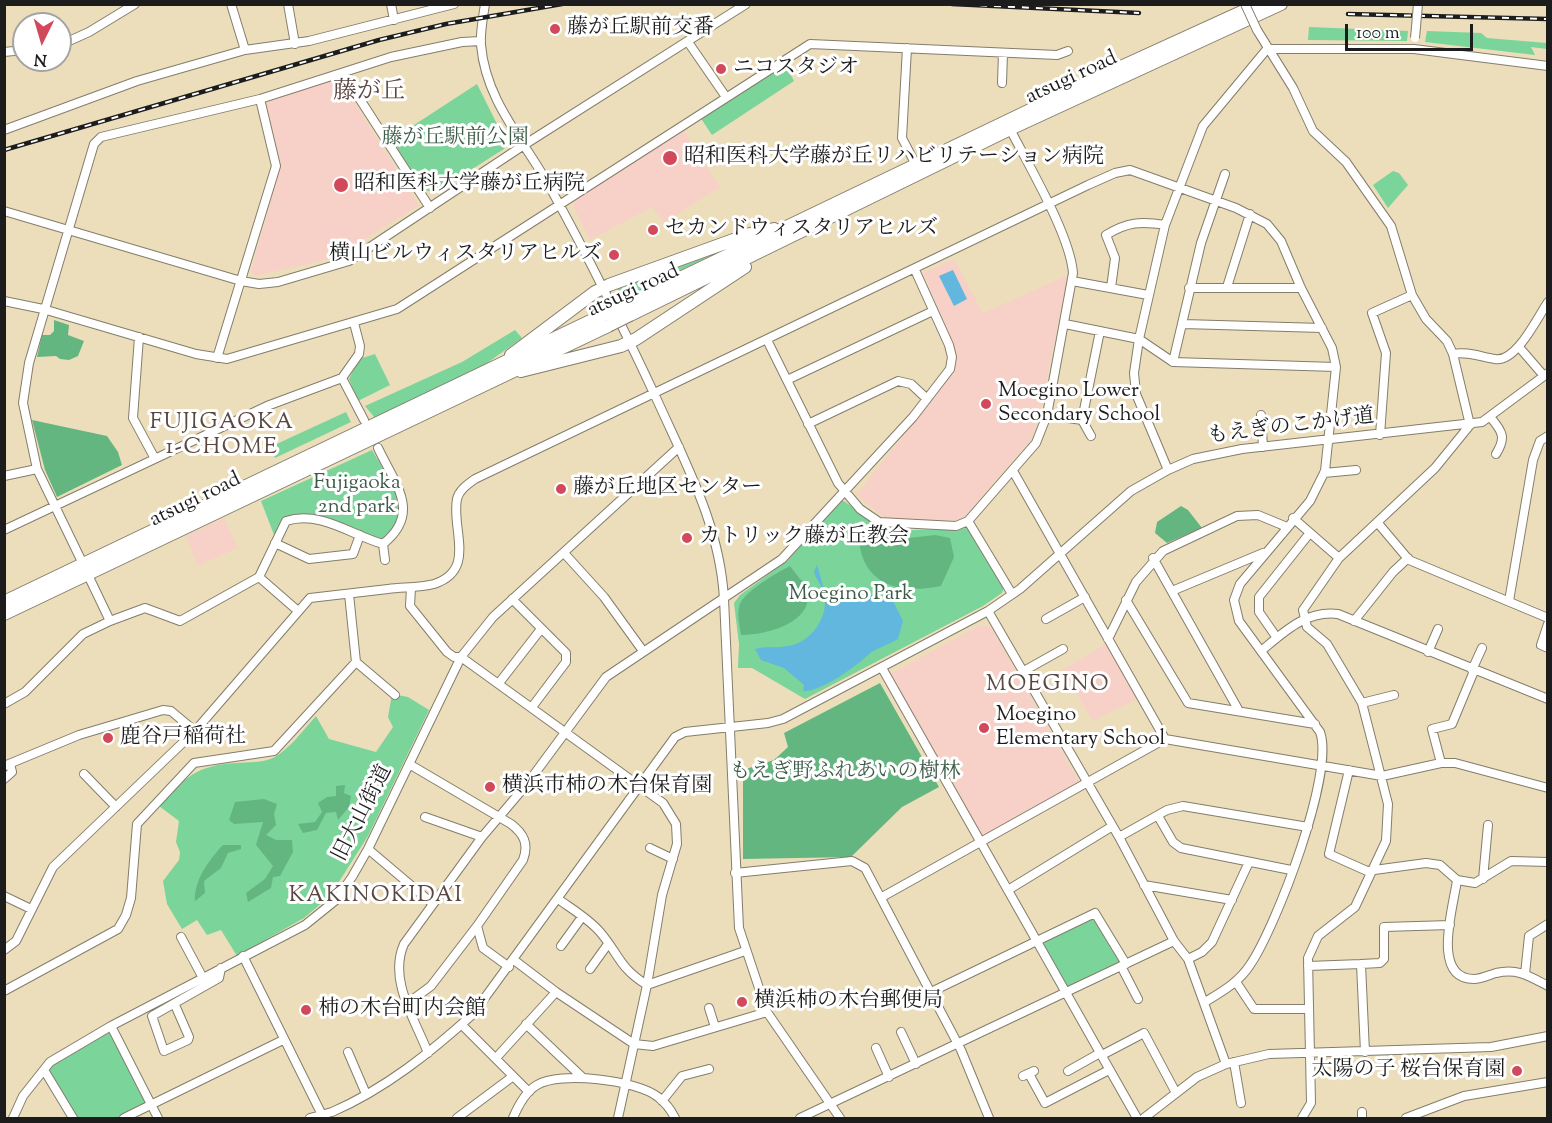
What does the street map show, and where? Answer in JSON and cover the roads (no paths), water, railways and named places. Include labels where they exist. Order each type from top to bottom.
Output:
[{"type":"highway","name":"atsugi road","points":[[4,614],[86,570],[605,321],[916,165],[1259,4]]},
{"type":"highway","name":"atsugi road","points":[[627,310],[781,244],[1010,129],[1281,4]]},
{"type":"highway","points":[[501,371],[530,339],[603,289],[750,234],[792,226]]},
{"type":"highway","points":[[501,371],[538,368],[629,343],[781,244]]},
{"type":"highway","name":"atsugi road","points":[[4,601],[86,570]]},
{"type":"street","points":[[72,38],[135,4]]},
{"type":"street","points":[[231,4],[245,50]]},
{"type":"street","points":[[288,4],[296,44]]},
{"type":"street","points":[[391,4],[394,20]]},
{"type":"street","points":[[4,130],[137,81],[245,50],[296,44],[454,4]]},
{"type":"street","points":[[485,4],[481,42],[492,91],[505,117],[559,204],[603,289],[679,447],[714,533],[723,575],[739,928],[767,1012],[840,1119]]},
{"type":"street","points":[[4,211],[241,281],[259,284],[278,282],[349,261],[524,145],[746,4]]},
{"type":"street","points":[[1245,4],[1267,49],[1293,87],[1313,131],[1346,162],[1391,226],[1412,294],[1426,319],[1447,341],[1453,354],[1470,425],[1436,468],[1339,558],[1307,602],[1304,618],[1307,627],[1327,644],[1362,703],[1388,804],[1386,841],[1355,907],[1318,936],[1311,949],[1308,966],[1311,1103],[1302,1119]]},
{"type":"street","points":[[1414,49],[1418,4]]},
{"type":"street","points":[[110,621],[37,469],[23,403],[28,363],[43,309],[97,140],[260,99],[391,57],[462,42],[481,42]]},
{"type":"street","points":[[688,42],[726,97]]},
{"type":"street","points":[[4,301],[43,309],[139,337],[227,359],[397,309],[810,44],[1057,55],[1068,51]]},
{"type":"street","points":[[907,48],[902,138],[916,165]]},
{"type":"street","points":[[1267,49],[1414,49],[1548,66]]},
{"type":"street","points":[[1168,470],[1136,394],[1134,372],[1138,339],[1165,225],[1203,126],[1267,49]]},
{"type":"street","points":[[1002,83],[1003,52]]},
{"type":"street","points":[[343,73],[430,208]]},
{"type":"street","points":[[217,358],[276,166],[260,99]]},
{"type":"street","points":[[766,340],[837,483],[860,509],[879,522],[956,526],[968,521],[1036,443],[1047,414],[1072,281],[1072,262],[1049,206],[1010,129]]},
{"type":"street","points":[[4,950],[13,944],[53,867],[195,730],[310,598],[411,588],[434,584],[448,576],[457,564],[461,550],[457,498],[463,488],[475,479],[1115,173],[1130,170],[1215,200],[1250,214],[1267,224],[1281,241],[1301,288],[1332,348],[1336,367],[1330,440],[1324,473],[1310,501],[1263,553],[1240,584],[1234,600],[1239,621],[1315,724],[1323,740],[1322,766],[1308,827],[1251,964],[1236,982],[1205,1002]]},
{"type":"street","points":[[1173,362],[1189,288],[1225,174]]},
{"type":"street","points":[[1227,287],[1250,214]]},
{"type":"street","points":[[1111,288],[1115,258],[1106,235],[1130,223],[1165,225]]},
{"type":"street","points":[[428,1053],[398,977],[399,955],[433,904],[498,816],[527,784],[606,677],[782,559],[927,399],[950,369],[952,357],[915,270]]},
{"type":"street","points":[[1072,281],[1149,295]]},
{"type":"street","points":[[1189,288],[1301,288]]},
{"type":"street","points":[[1380,435],[1386,353],[1372,313],[1412,294]]},
{"type":"street","points":[[1453,354],[1462,352],[1504,360],[1520,347],[1548,302]]},
{"type":"street","points":[[787,380],[933,311]]},
{"type":"street","points":[[4,530],[267,406],[342,378],[359,354],[360,346],[354,323]]},
{"type":"street","points":[[1065,324],[1138,339],[1173,362],[1336,367]]},
{"type":"street","points":[[1182,324],[1322,328]]},
{"type":"street","points":[[1091,436],[1082,420],[1100,331]]},
{"type":"street","points":[[139,337],[133,418],[154,458]]},
{"type":"street","points":[[1520,347],[1546,374]]},
{"type":"street","name":"もえぎのこかげ道","points":[[310,1119],[330,1113],[366,1094],[428,1053],[473,1014],[675,737],[686,732],[783,719],[988,611],[1012,594],[1131,492],[1168,470],[1202,457],[1263,447],[1470,425],[1491,418],[1546,374]]},
{"type":"street","points":[[342,378],[364,420]]},
{"type":"street","points":[[808,424],[898,381],[911,384],[927,399]]},
{"type":"street","points":[[1047,414],[1082,420]]},
{"type":"street","points":[[1261,415],[1263,447]]},
{"type":"street","points":[[1491,418],[1503,433],[1500,451]]},
{"type":"street","points":[[1509,601],[1533,460],[1540,441],[1548,436]]},
{"type":"street","name":"旧大山街道","points":[[13,1119],[23,1096],[50,1062],[72,1047],[305,925],[336,900],[352,878],[368,849],[461,657],[493,617],[679,447]]},
{"type":"street","points":[[378,448],[404,510],[402,524],[383,544]]},
{"type":"street","points":[[4,476],[37,469]]},
{"type":"street","points":[[1324,473],[1356,470]]},
{"type":"street","points":[[1013,471],[1165,739]]},
{"type":"street","points":[[1108,639],[1126,600],[1153,558],[1163,551],[1237,516],[1258,515],[1287,527]]},
{"type":"street","points":[[4,704],[26,692],[83,634],[145,608],[180,621],[259,578],[286,521],[316,518],[383,544]]},
{"type":"street","points":[[1293,518],[1339,558]]},
{"type":"street","points":[[968,521],[1012,594]]},
{"type":"street","points":[[1377,522],[1408,558],[1433,572],[1548,618]]},
{"type":"street","points":[[1277,638],[1259,612],[1259,597],[1309,534]]},
{"type":"street","points":[[275,543],[309,559],[352,554],[360,535]]},
{"type":"street","points":[[383,544],[385,560]]},
{"type":"street","points":[[564,552],[604,597],[643,651]]},
{"type":"street","points":[[1172,591],[1263,553]]},
{"type":"street","points":[[1153,558],[1239,711]]},
{"type":"street","points":[[1354,621],[1393,572],[1408,558]]},
{"type":"street","points":[[388,577],[389,589]]},
{"type":"street","points":[[259,578],[298,611]]},
{"type":"street","points":[[411,588],[410,606],[447,652],[454,657],[461,657],[499,683],[663,803],[676,824],[678,844],[662,896],[647,985],[618,1119]]},
{"type":"street","points":[[349,594],[356,662],[395,695]]},
{"type":"street","points":[[1046,619],[1085,597]]},
{"type":"street","points":[[512,599],[566,653],[566,662],[532,707]]},
{"type":"street","points":[[1126,600],[1188,703],[1315,724]]},
{"type":"street","points":[[988,611],[1111,827],[1119,837],[1174,941],[1188,959],[1230,1063],[1241,1103]]},
{"type":"street","points":[[1261,651],[1304,618],[1324,613],[1338,614],[1473,671],[1548,699]]},
{"type":"street","points":[[1548,624],[1541,645],[1548,648]]},
{"type":"street","points":[[499,683],[541,629]]},
{"type":"street","points":[[1428,652],[1438,629]]},
{"type":"street","points":[[1441,764],[1431,729],[1452,724],[1482,648]]},
{"type":"street","points":[[1023,672],[1063,650]]},
{"type":"street","points":[[4,991],[118,929],[126,915],[131,898],[137,824],[194,763],[274,751],[356,662]]},
{"type":"street","points":[[882,668],[1137,1119]]},
{"type":"street","points":[[1362,703],[1394,695]]},
{"type":"street","points":[[4,779],[12,772],[7,765],[79,735],[163,710],[171,711],[195,730]]},
{"type":"street","points":[[882,897],[1165,739],[1382,776],[1455,763],[1548,788]]},
{"type":"street","points":[[408,1003],[431,986],[477,926],[526,852],[520,830],[409,764]]},
{"type":"street","points":[[1349,770],[1329,854],[1372,871],[1440,865],[1457,880],[1475,883],[1484,880],[1492,871],[1511,861],[1548,862]]},
{"type":"street","points":[[90,776],[116,807]]},
{"type":"street","points":[[1119,837],[1167,810],[1183,806],[1308,827]]},
{"type":"street","points":[[1158,816],[1173,842],[1181,848],[1291,870]]},
{"type":"street","points":[[425,817],[482,837]]},
{"type":"street","points":[[1484,880],[1488,825]]},
{"type":"street","points":[[1008,890],[1111,827]]},
{"type":"street","points":[[650,848],[673,859]]},
{"type":"street","points":[[368,849],[433,904]]},
{"type":"street","points":[[735,873],[852,861],[865,868],[958,1044],[989,1119]]},
{"type":"street","points":[[1188,959],[1203,952],[1212,942],[1249,862]]},
{"type":"street","points":[[1457,880],[1450,925],[1449,964],[1461,976],[1474,979],[1508,971],[1525,974],[1548,986]]},
{"type":"street","points":[[1144,885],[1233,900]]},
{"type":"street","points":[[4,896],[31,909]]},
{"type":"street","points":[[558,899],[599,930],[622,967],[647,985]]},
{"type":"street","points":[[931,992],[1095,913],[1124,965],[1138,999]]},
{"type":"street","points":[[561,946],[582,917]]},
{"type":"street","points":[[1525,974],[1529,936],[1548,924]]},
{"type":"street","points":[[1308,966],[1380,963],[1384,959],[1384,927],[1450,925]]},
{"type":"street","points":[[477,926],[483,948],[512,963],[634,1044],[653,1046],[767,1012]]},
{"type":"street","points":[[4,938],[13,944]]},
{"type":"street","points":[[800,1119],[1174,941]]},
{"type":"street","points":[[181,943],[203,978]]},
{"type":"street","points":[[590,969],[609,944]]},
{"type":"street","points":[[647,985],[745,951]]},
{"type":"street","points":[[243,956],[322,1116]]},
{"type":"street","points":[[1361,964],[1365,1052]]},
{"type":"street","points":[[175,1005],[189,1037],[188,1040],[164,1051],[152,1016],[219,978],[221,968]]},
{"type":"street","points":[[1236,982],[1254,1009],[1308,1009]]},
{"type":"street","points":[[496,1058],[556,992]]},
{"type":"street","points":[[709,1008],[715,1028]]},
{"type":"street","points":[[526,1024],[583,1078]]},
{"type":"street","points":[[462,1025],[529,1092]]},
{"type":"street","points":[[111,1026],[158,1119]]},
{"type":"street","points":[[901,1032],[903,1045],[916,1064]]},
{"type":"street","points":[[1068,1071],[1144,1033],[1175,1091]]},
{"type":"street","points":[[1144,1119],[1175,1091],[1197,1077],[1230,1063],[1269,1054],[1491,1047],[1548,1036]]},
{"type":"street","points":[[124,1119],[283,1040]]},
{"type":"street","points":[[876,1049],[889,1077]]},
{"type":"street","points":[[348,1052],[366,1094]]},
{"type":"street","points":[[662,1101],[682,1076],[692,1077],[709,1069]]},
{"type":"street","points":[[44,1070],[73,1119]]},
{"type":"street","points":[[1028,1073],[1045,1102],[1109,1070]]},
{"type":"street","points":[[457,1119],[465,1116],[512,1077]]},
{"type":"street","points":[[513,1119],[529,1092],[538,1084],[558,1078],[583,1078],[626,1086],[657,1096],[675,1119]]},
{"type":"street","points":[[1406,1119],[1464,1096],[1548,1082]]},
{"type":"water","points":[[953,270],[967,299],[954,306],[939,276]]},
{"type":"water","points":[[817,565],[823,586],[834,594],[877,595],[893,601],[903,621],[898,639],[871,653],[828,683],[803,691],[804,685],[784,668],[761,660],[755,649],[796,644],[804,640],[817,627],[825,602],[823,590],[814,572]]},
{"type":"railway","points":[[4,150],[379,40],[446,24],[562,4]]},
{"type":"railway","points":[[952,4],[1139,13]]},
{"type":"railway","points":[[1348,14],[1548,19]]},
{"type":"place","name":"藤が丘駅前交番","points":[[555,29]]},
{"type":"place","name":"ニコスタジオ","points":[[721,69]]},
{"type":"place","name":"昭和医科大学藤が丘リハビリテーション病院","points":[[670,158]]},
{"type":"place","name":"昭和医科大学藤が丘病院","points":[[341,185]]},
{"type":"place","name":"セカンドウィスタリアヒルズ","points":[[653,230]]},
{"type":"place","name":"横山ビルウィスタリアヒルズ","points":[[614,255]]},
{"type":"place","name":"Moegino Lower Secondary School","points":[[986,404]]},
{"type":"place","name":"藤が丘地区センター","points":[[561,489]]},
{"type":"place","name":"カトリック藤が丘教会","points":[[687,538]]},
{"type":"place","name":"Moegino Elementary School","points":[[984,728]]},
{"type":"place","name":"鹿谷戸稲荷社","points":[[108,738]]},
{"type":"place","name":"横浜市柿の木台保育園","points":[[490,787]]},
{"type":"place","name":"横浜柿の木台郵便局","points":[[742,1002]]},
{"type":"place","name":"柿の木台町内会館","points":[[306,1010]]},
{"type":"place","name":"太陽の子 桜台保育園","points":[[1517,1071]]},
{"type":"district","name":"藤が丘","points":[[369,94]]},
{"type":"district","name":"FUJIGAOKA 1-CHOME","points":[[222,437]]},
{"type":"district","name":"MOEGINO","points":[[1048,686]]},
{"type":"district","name":"KAKINOKIDAI","points":[[376,897]]},
{"type":"park label","name":"藤が丘駅前公園","points":[[455,139]]},
{"type":"park label","name":"Fujigaoka 2nd park","points":[[357,496]]},
{"type":"park label","name":"Moegino Park","points":[[851,595]]},
{"type":"park label","name":"もえぎ野ふれあいの樹林","points":[[845,773]]}]
